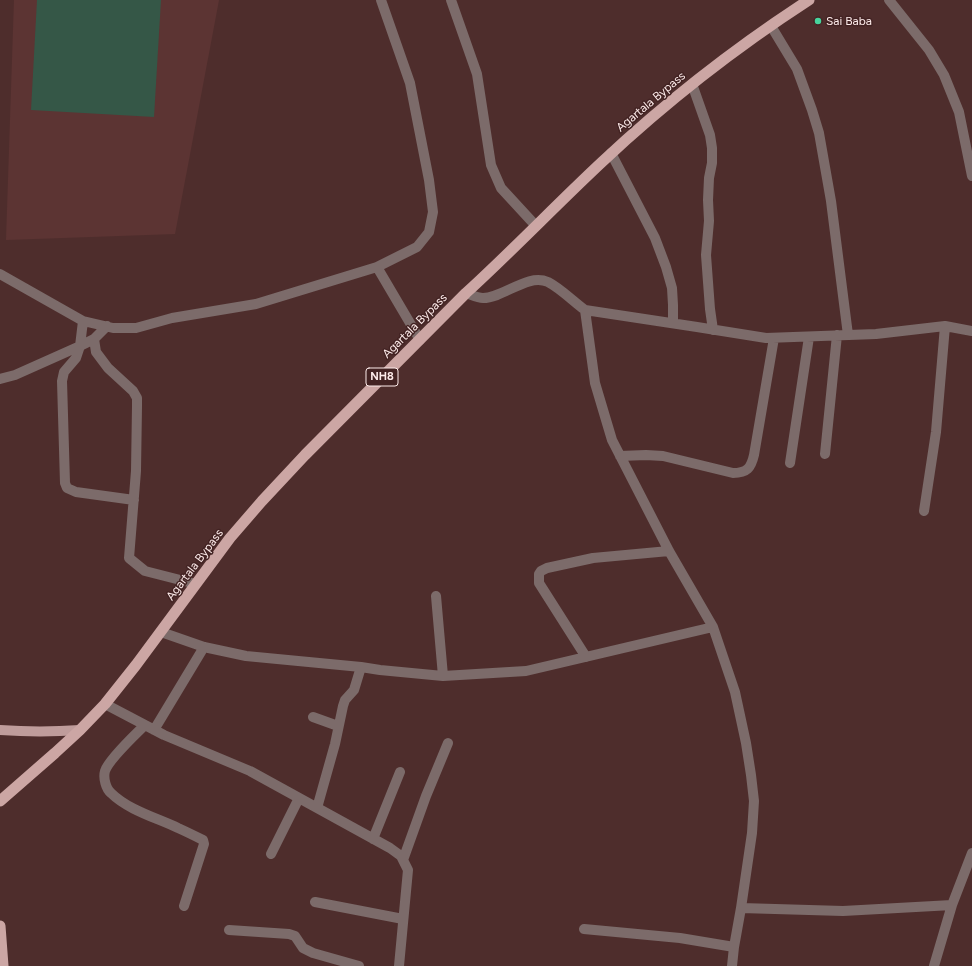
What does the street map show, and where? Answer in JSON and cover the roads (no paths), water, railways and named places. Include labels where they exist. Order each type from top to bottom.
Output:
[{"type":"highway","name":"Agartala Bypass","points":[[0,801],[80,730],[105,704],[123,683],[230,538],[283,478],[466,293],[612,153],[692,84],[771,26],[810,0]]},
{"type":"highway","points":[[0,926],[2,966]]},
{"type":"main road","points":[[0,730],[56,732],[80,730]]},
{"type":"street","points":[[0,274],[83,321],[113,328],[136,328],[172,318],[256,304],[377,267],[417,247],[429,232],[433,212],[429,180],[410,83],[381,0]]},
{"type":"street","points":[[451,0],[478,74],[491,165],[500,188],[536,226]]},
{"type":"street","points":[[889,0],[929,50],[944,76],[959,112],[972,176]]},
{"type":"street","points":[[771,26],[797,69],[819,133],[831,201],[848,335]]},
{"type":"street","points":[[692,84],[710,135],[712,148],[712,163],[709,178],[709,221],[706,255],[713,330]]},
{"type":"street","points":[[612,153],[655,238],[666,267],[672,288],[674,305],[673,323]]},
{"type":"street","points":[[377,267],[420,340]]},
{"type":"street","points":[[466,293],[477,298],[485,298],[532,280],[547,282],[556,287],[585,310],[766,338],[876,334],[945,326],[972,331]]},
{"type":"street","points":[[585,310],[595,383],[612,440],[669,551],[713,627],[735,692],[746,743],[754,801],[752,833],[742,908],[734,947],[732,966]]},
{"type":"street","points":[[83,321],[80,346],[76,358],[64,372],[62,381],[65,483],[68,488],[76,492],[134,500]]},
{"type":"street","points":[[0,379],[15,375],[80,346],[94,339],[107,326]]},
{"type":"street","points":[[924,511],[936,432],[945,326]]},
{"type":"street","points":[[825,454],[837,335]]},
{"type":"street","points":[[790,463],[810,337]]},
{"type":"street","points":[[620,456],[663,456],[733,473],[741,473],[747,470],[752,465],[774,338]]},
{"type":"street","points":[[94,339],[96,352],[108,368],[133,391],[137,398],[136,471],[129,558],[145,571],[196,584]]},
{"type":"street","points":[[586,657],[539,583],[538,574],[547,568],[593,558],[669,551]]},
{"type":"street","points":[[436,596],[443,676]]},
{"type":"street","points":[[161,632],[204,647],[246,656],[443,676],[526,671],[713,627]]},
{"type":"street","points":[[154,730],[204,647]]},
{"type":"street","points":[[317,808],[345,700],[354,690],[361,667]]},
{"type":"street","points":[[105,704],[164,735],[250,771],[390,848],[400,856],[408,870],[399,966]]},
{"type":"street","points":[[313,717],[338,726]]},
{"type":"street","points":[[145,725],[109,763],[104,772],[105,784],[109,792],[119,800],[143,813],[203,840],[204,844],[184,906]]},
{"type":"street","points":[[402,860],[448,742]]},
{"type":"street","points":[[373,839],[400,772]]},
{"type":"street","points":[[271,854],[299,798]]},
{"type":"street","points":[[934,966],[952,905],[971,859]]},
{"type":"street","points":[[315,902],[404,919]]},
{"type":"street","points":[[742,908],[843,911],[952,905]]},
{"type":"street","points":[[584,929],[680,938],[734,947]]},
{"type":"street","points":[[229,930],[289,934],[295,936],[303,948],[313,953],[359,966]]},
{"type":"place","name":"Sai Baba","points":[[818,21]]}]
